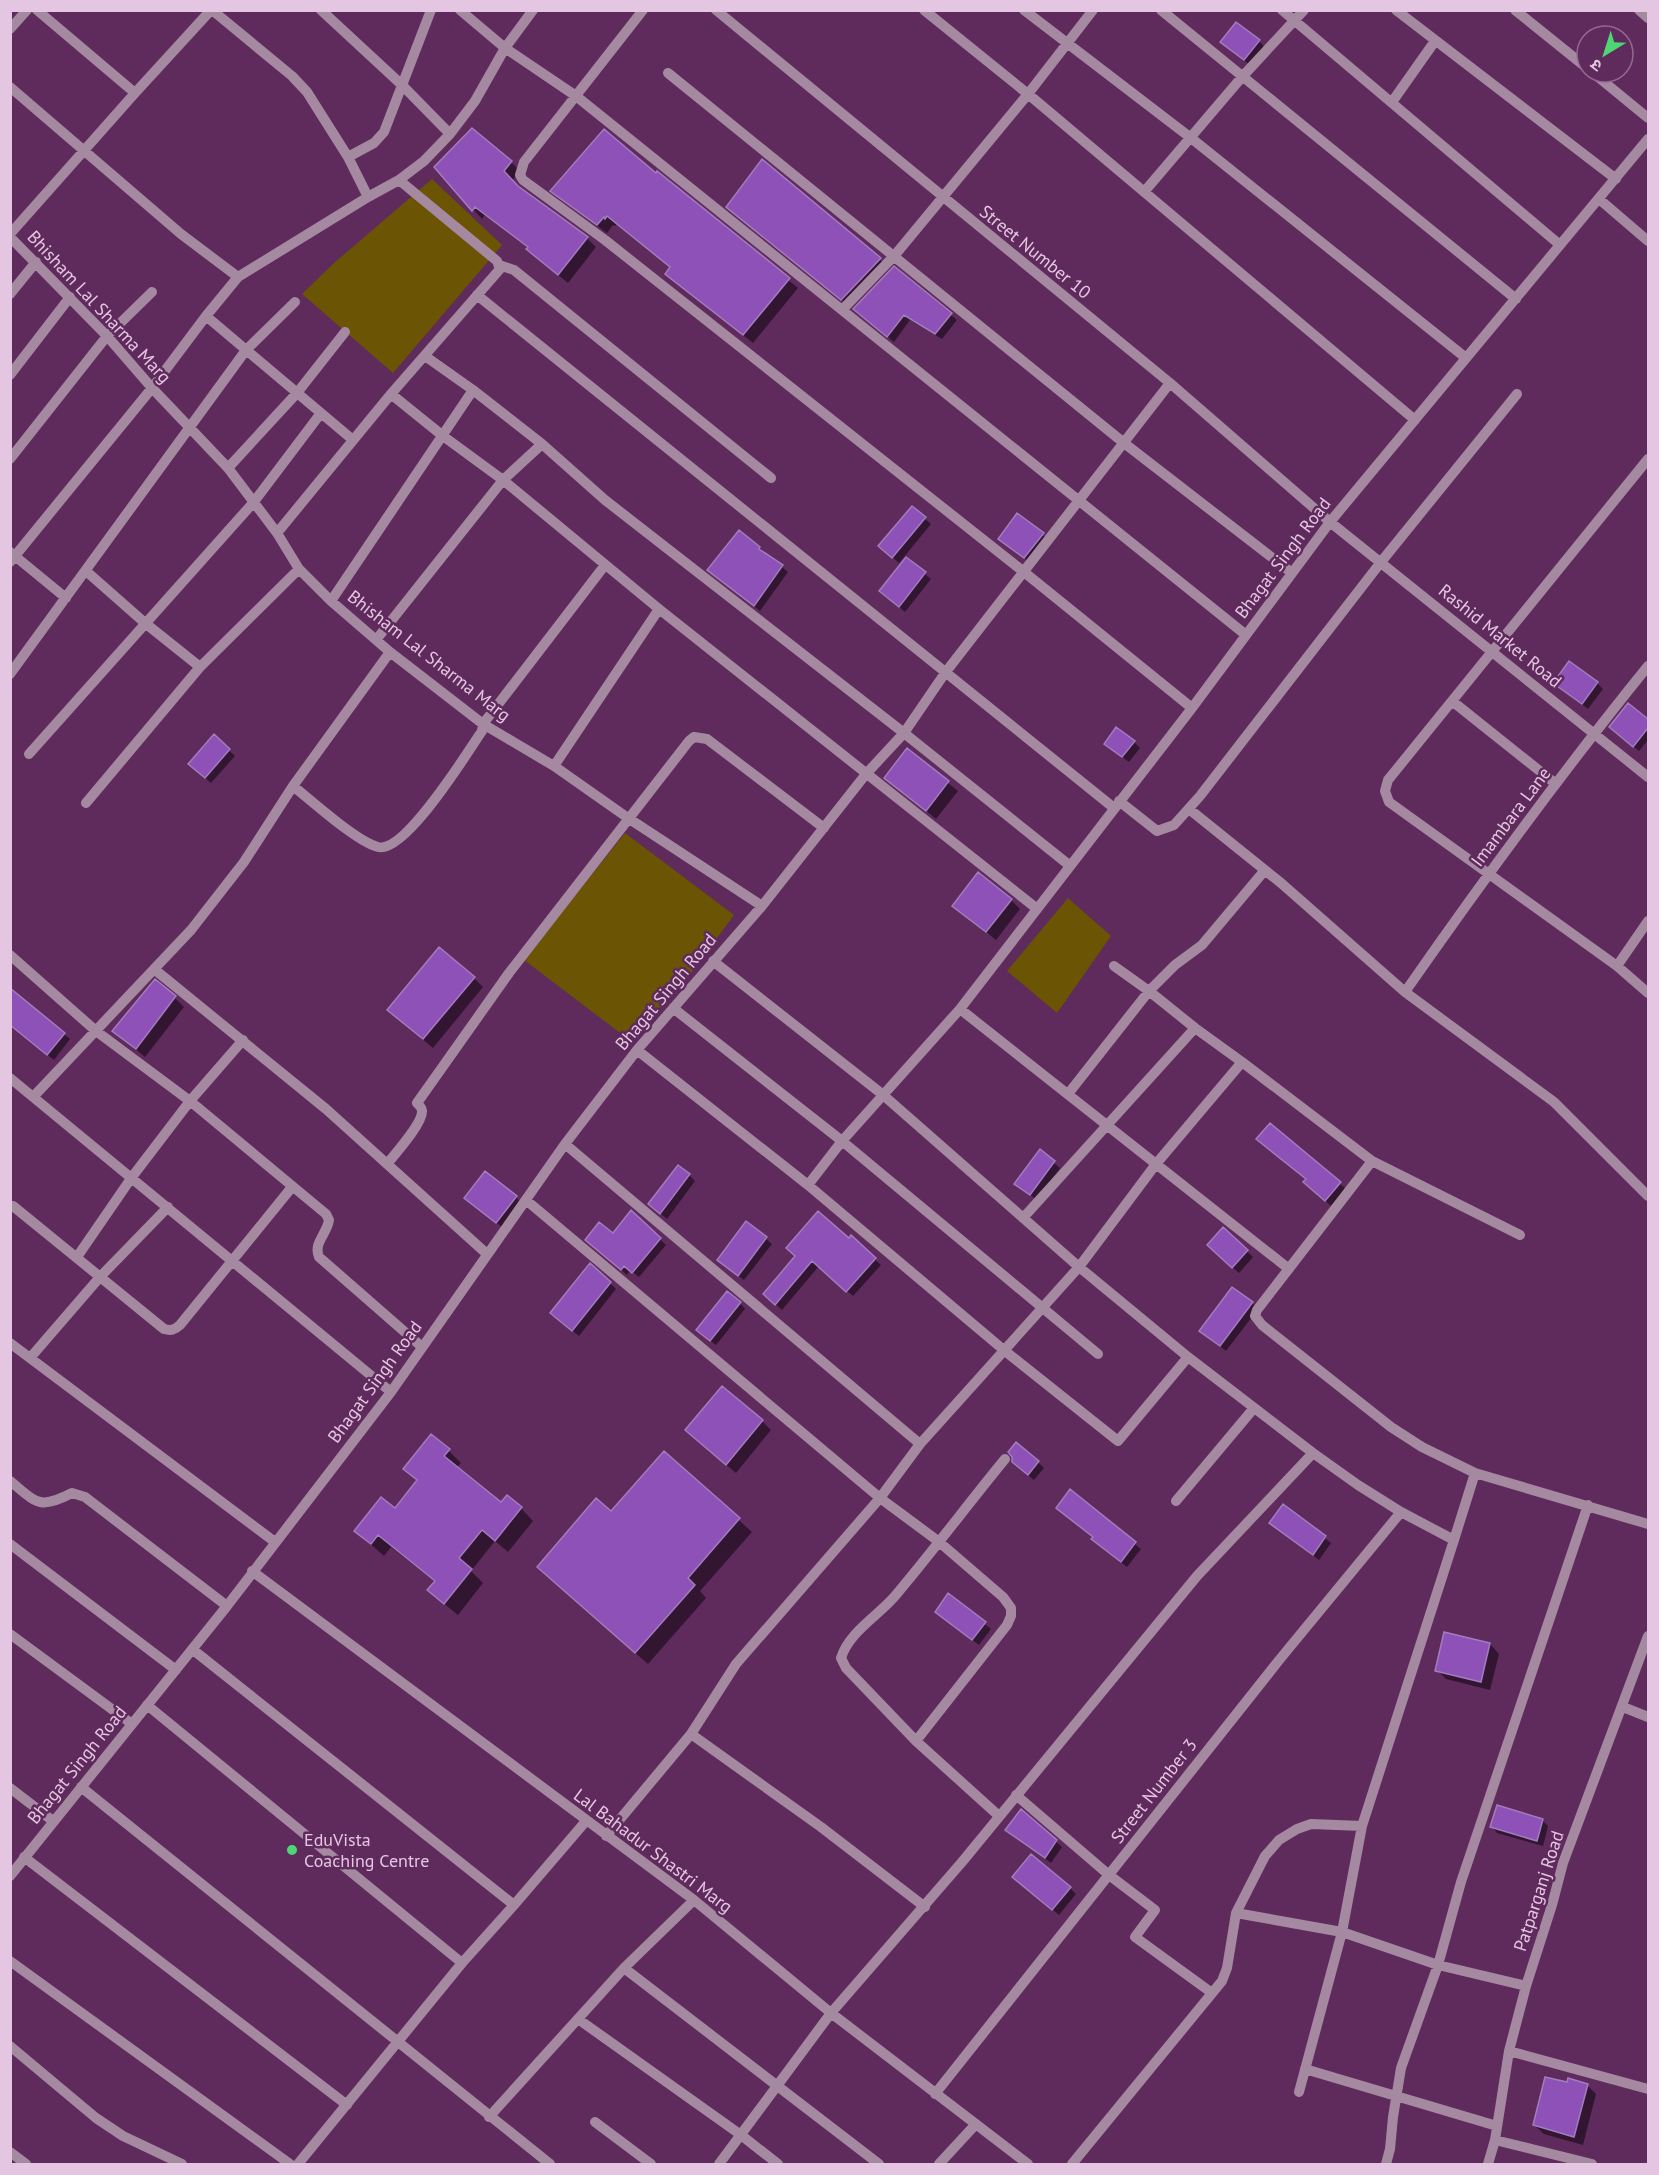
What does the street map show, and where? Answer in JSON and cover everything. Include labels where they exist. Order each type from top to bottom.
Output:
[{"type":"street","points":[[10,29],[27,10]]},
{"type":"street","points":[[37,10],[135,93]]},
{"type":"street","points":[[10,236],[135,93],[212,10],[292,76],[307,92],[348,157],[368,197]]},
{"type":"street","points":[[321,10],[402,85],[450,134]]},
{"type":"street","points":[[348,157],[380,138],[388,124],[431,10]]},
{"type":"street","points":[[460,10],[506,48],[576,96],[1246,635]]},
{"type":"street","points":[[66,598],[12,557],[152,388],[206,315],[238,277],[399,180],[424,161],[450,134],[475,101],[506,48],[533,10]]},
{"type":"street","points":[[643,10],[524,162],[520,175],[523,180],[614,248],[1192,708]]},
{"type":"street","name":"Street Number 10","points":[[716,10],[1170,383],[1330,522]]},
{"type":"street","points":[[924,10],[1028,94],[1415,420]]},
{"type":"street","points":[[1024,10],[1191,138],[1466,358]]},
{"type":"street","points":[[843,309],[895,255],[1028,94],[1093,10]]},
{"type":"street","points":[[1161,10],[1516,299]]},
{"type":"street","points":[[1282,10],[1560,245]]},
{"type":"street","points":[[1144,192],[1242,77],[1304,10]]},
{"type":"street","points":[[1396,10],[1616,179]]},
{"type":"street","points":[[1515,10],[1575,58]]},
{"type":"street","points":[[1639,10],[1648,18]]},
{"type":"street","points":[[1392,102],[1435,41]]},
{"type":"street","points":[[668,73],[1124,443],[1292,573]]},
{"type":"street","points":[[1607,84],[1648,118]]},
{"type":"street","points":[[10,87],[181,234],[238,277]]},
{"type":"street","name":"Bhagat Singh Road","points":[[808,1185],[882,1094],[960,1009],[1192,708],[1330,522],[1648,139]]},
{"type":"street","points":[[399,180],[500,265],[514,270],[771,478]]},
{"type":"street","points":[[1599,199],[1648,241]]},
{"type":"street","name":"Bhisham Lal Sharma Marg","points":[[10,236],[107,336],[152,388],[228,468],[277,533],[299,569],[331,601],[390,652],[483,724],[554,766],[628,818],[762,906]]},
{"type":"street","points":[[10,294],[36,262]]},
{"type":"street","points":[[277,533],[353,440],[498,271],[500,265]]},
{"type":"street","points":[[10,459],[107,336],[152,292]]},
{"type":"street","points":[[477,295],[945,673],[1116,805],[1157,831],[1174,825],[1189,809],[1381,562],[1517,394]]},
{"type":"street","points":[[10,375],[70,297]]},
{"type":"street","points":[[10,674],[246,350],[295,302]]},
{"type":"street","points":[[206,315],[353,440]]},
{"type":"street","points":[[228,468],[297,393],[345,332]]},
{"type":"street","points":[[425,356],[542,444],[605,501],[904,733],[1069,865]]},
{"type":"street","name":"Bhagat Singh Road","points":[[10,1876],[176,1670],[391,1392],[565,1144],[637,1050],[762,906],[866,774],[904,733],[945,673],[1170,383]]},
{"type":"street","points":[[331,601],[473,390]]},
{"type":"street","points":[[392,394],[443,436],[503,480],[659,609],[1036,908]]},
{"type":"street","points":[[29,754],[253,502],[321,413]]},
{"type":"street","points":[[376,640],[503,480],[542,444]]},
{"type":"street","points":[[1648,459],[1388,780],[1386,795],[1389,802],[1617,966],[1648,993]]},
{"type":"street","name":"Rashid Market Road","points":[[1330,522],[1648,777]]},
{"type":"street","points":[[293,786],[361,839],[380,848],[392,845],[412,828],[449,780],[482,731],[483,724],[605,565]]},
{"type":"street","points":[[86,803],[200,667],[299,569]]},
{"type":"street","points":[[86,571],[145,624],[200,667]]},
{"type":"street","points":[[554,766],[659,609]]},
{"type":"street","points":[[34,1096],[191,930],[244,862],[293,786],[390,652]]},
{"type":"street","name":"Imambara Lane","points":[[1406,992],[1488,875],[1594,733],[1648,666]]},
{"type":"street","points":[[1452,701],[1556,784]]},
{"type":"street","points":[[387,1164],[414,1130],[422,1114],[422,1109],[417,1103],[509,973],[628,818],[694,737],[706,739],[824,828]]},
{"type":"street","points":[[1189,809],[1265,870],[1406,992],[1554,1102],[1648,1196]]},
{"type":"street","points":[[1068,1095],[1149,991],[1175,965],[1202,945],[1265,870]]},
{"type":"street","points":[[1617,966],[1648,921]]},
{"type":"street","points":[[10,955],[96,1031],[190,1101],[326,1214],[329,1220],[328,1227],[316,1250],[319,1257],[422,1347]]},
{"type":"street","points":[[713,962],[882,1094],[1079,1267],[1188,1357],[1313,1453],[1401,1512],[1454,1540]]},
{"type":"street","points":[[1114,966],[1372,1161],[1520,1234]]},
{"type":"street","points":[[154,969],[326,1109],[487,1254]]},
{"type":"street","points":[[673,1008],[842,1141],[1098,1354]]},
{"type":"street","points":[[960,1009],[1289,1269]]},
{"type":"street","points":[[1023,1218],[1106,1123],[1195,1028]]},
{"type":"street","points":[[77,1257],[132,1178],[190,1101],[243,1040]]},
{"type":"street","points":[[637,1050],[808,1185],[1005,1351],[1118,1441],[1188,1357]]},
{"type":"street","points":[[606,1836],[691,1734],[736,1664],[880,1498],[920,1444],[1079,1267],[1156,1164],[1242,1062]]},
{"type":"street","points":[[10,1078],[391,1392]]},
{"type":"street","points":[[565,1144],[920,1444]]},
{"type":"street","points":[[1372,1161],[1257,1310],[1255,1316],[1257,1321],[1391,1427],[1422,1447],[1474,1473],[1648,1524]]},
{"type":"street","points":[[13,1206],[164,1329],[174,1330],[292,1186]]},
{"type":"street","points":[[526,1200],[880,1498],[938,1541],[1003,1598],[1011,1608],[1011,1616],[1007,1625],[916,1741]]},
{"type":"street","points":[[30,1358],[100,1277],[168,1207]]},
{"type":"street","points":[[10,1343],[275,1542]]},
{"type":"street","points":[[1176,1501],[1254,1408]]},
{"type":"street","points":[[719,2164],[831,2013],[925,1907],[1197,1576],[1313,1453]]},
{"type":"street","points":[[999,1816],[916,1741],[846,1668],[841,1658],[850,1640],[894,1598],[1005,1459]]},
{"type":"street","points":[[1299,2092],[1342,1932],[1362,1826],[1474,1473]]},
{"type":"street","points":[[10,1481],[40,1503],[49,1503],[72,1493],[85,1497],[227,1605]]},
{"type":"street","points":[[1386,2164],[1401,2068],[1438,1965],[1461,1882],[1588,1505]]},
{"type":"street","name":"Street Number 3","points":[[935,2094],[1280,1659],[1401,1512]]},
{"type":"street","points":[[10,1544],[176,1670]]},
{"type":"street","name":"Lal Bahadur Shastri Marg","points":[[252,1571],[694,1900],[831,2013],[1022,2162]]},
{"type":"street","points":[[10,1635],[132,1724]]},
{"type":"street","name":"Patparganj Road","points":[[1488,2164],[1495,2140],[1509,2052],[1563,1863],[1648,1636]]},
{"type":"street","points":[[192,1649],[514,1905]]},
{"type":"street","points":[[147,1705],[462,1963]]},
{"type":"street","points":[[1623,1707],[1648,1717]]},
{"type":"street","points":[[691,1734],[821,1827],[925,1907]]},
{"type":"street","points":[[81,1787],[550,2164]]},
{"type":"street","points":[[10,1788],[53,1821]]},
{"type":"street","points":[[1016,1795],[1109,1875],[1155,1910],[1136,1937],[1212,1993]]},
{"type":"street","points":[[298,2164],[462,1963],[586,1821]]},
{"type":"street","points":[[1072,2164],[1222,1981],[1227,1968],[1236,1913],[1265,1856],[1279,1840],[1311,1824],[1362,1826]]},
{"type":"street","points":[[24,1857],[347,2106]]},
{"type":"street","points":[[489,2117],[624,1968],[694,1900]]},
{"type":"street","points":[[1236,1913],[1342,1932],[1438,1965],[1526,1986]]},
{"type":"street","points":[[10,1961],[290,2164]]},
{"type":"street","points":[[624,1968],[879,2164]]},
{"type":"street","points":[[578,2019],[778,2164]]},
{"type":"street","points":[[10,2046],[96,2118],[123,2136],[182,2164]]},
{"type":"street","points":[[1509,2052],[1648,2089]]},
{"type":"street","points":[[1305,2069],[1497,2126]]},
{"type":"street","points":[[595,2122],[651,2164]]},
{"type":"street","points":[[939,2164],[976,2124]]},
{"type":"street","points":[[1495,2140],[1592,2164]]},
{"type":"street","points":[[10,2152],[26,2164]]},
{"type":"shaded area","points":[[432,179],[502,245],[393,373],[302,294],[334,263]]},
{"type":"shaded area","points":[[625,833],[734,915],[683,984],[628,1039],[524,960]]},
{"type":"shaded area","points":[[1068,898],[1111,936],[1057,1013],[1007,971]]},
{"type":"building","points":[[1236,22],[1260,40],[1244,60],[1220,42]]},
{"type":"building","points":[[472,128],[512,161],[504,171],[518,186],[588,237],[558,275],[526,249],[528,247],[475,207],[472,211],[434,167]]},
{"type":"building","points":[[604,129],[656,173],[657,171],[790,278],[743,335],[665,274],[670,267],[607,216],[597,225],[550,191]]},
{"type":"building","points":[[762,159],[881,258],[841,300],[726,207]]},
{"type":"building","points":[[894,266],[952,313],[935,334],[904,315],[887,337],[853,309]]},
{"type":"building","points":[[912,506],[926,517],[892,558],[878,546]]},
{"type":"building","points":[[1017,513],[1044,533],[1024,558],[998,539]]},
{"type":"building","points":[[739,530],[760,547],[759,549],[783,565],[754,606],[707,570]]},
{"type":"building","points":[[906,557],[926,572],[899,607],[879,591]]},
{"type":"building","points":[[1569,661],[1598,682],[1582,704],[1553,683]]},
{"type":"building","points":[[1628,703],[1648,719],[1648,728],[1633,747],[1609,727]]},
{"type":"building","points":[[1116,727],[1135,741],[1122,757],[1104,744]]},
{"type":"building","points":[[214,734],[230,749],[205,778],[188,764]]},
{"type":"building","points":[[907,748],[949,781],[926,811],[884,778]]},
{"type":"building","points":[[978,872],[1012,899],[986,932],[952,906]]},
{"type":"building","points":[[439,947],[475,977],[423,1039],[387,1010]]},
{"type":"building","points":[[155,979],[176,996],[136,1049],[112,1031]]},
{"type":"building","points":[[10,988],[65,1033],[47,1055],[10,1025]]},
{"type":"building","points":[[1270,1123],[1341,1182],[1325,1201],[1303,1182],[1306,1179],[1256,1139]]},
{"type":"building","points":[[1040,1149],[1055,1161],[1030,1195],[1014,1184]]},
{"type":"building","points":[[678,1165],[690,1174],[660,1214],[648,1204]]},
{"type":"building","points":[[485,1171],[517,1196],[496,1223],[464,1198]]},
{"type":"building","points":[[631,1210],[661,1238],[632,1273],[624,1266],[621,1270],[585,1240],[599,1222],[613,1233]]},
{"type":"building","points":[[818,1211],[849,1238],[851,1235],[876,1258],[846,1292],[812,1261],[775,1305],[763,1294],[795,1256],[786,1248]]},
{"type":"building","points":[[746,1221],[767,1237],[738,1276],[717,1260]]},
{"type":"building","points":[[1223,1227],[1248,1250],[1232,1268],[1207,1245]]},
{"type":"building","points":[[590,1263],[611,1282],[572,1331],[550,1313]]},
{"type":"building","points":[[1232,1287],[1253,1302],[1220,1346],[1199,1331]]},
{"type":"building","points":[[727,1291],[741,1302],[710,1341],[696,1330]]},
{"type":"building","points":[[722,1386],[763,1420],[726,1465],[685,1430]]},
{"type":"building","points":[[431,1434],[450,1449],[444,1456],[501,1502],[507,1495],[522,1507],[495,1541],[482,1530],[459,1558],[472,1569],[444,1604],[427,1590],[435,1581],[378,1535],[371,1544],[354,1531],[381,1497],[395,1508],[417,1480],[403,1469]]},
{"type":"building","points":[[1016,1442],[1039,1461],[1028,1475],[1012,1462],[1012,1457],[1008,1452]]},
{"type":"building","points":[[664,1451],[740,1518],[688,1578],[695,1585],[635,1653],[537,1567],[596,1498],[611,1511]]},
{"type":"building","points":[[1070,1489],[1136,1542],[1121,1562],[1056,1508]]},
{"type":"building","points":[[1283,1504],[1326,1536],[1313,1555],[1269,1523]]},
{"type":"building","points":[[948,1593],[986,1622],[972,1640],[935,1612]]},
{"type":"building","points":[[1444,1632],[1490,1643],[1481,1682],[1435,1671]]},
{"type":"building","points":[[1497,1805],[1543,1819],[1537,1841],[1490,1827]]},
{"type":"building","points":[[1021,1809],[1057,1840],[1045,1858],[1005,1830]]},
{"type":"building","points":[[1031,1854],[1071,1887],[1052,1910],[1012,1877]]},
{"type":"building","points":[[1545,2077],[1567,2082],[1568,2078],[1588,2084],[1574,2137],[1533,2125]]},
{"type":"place","name":"EduVista Coaching Centre","points":[[292,1850]]}]
